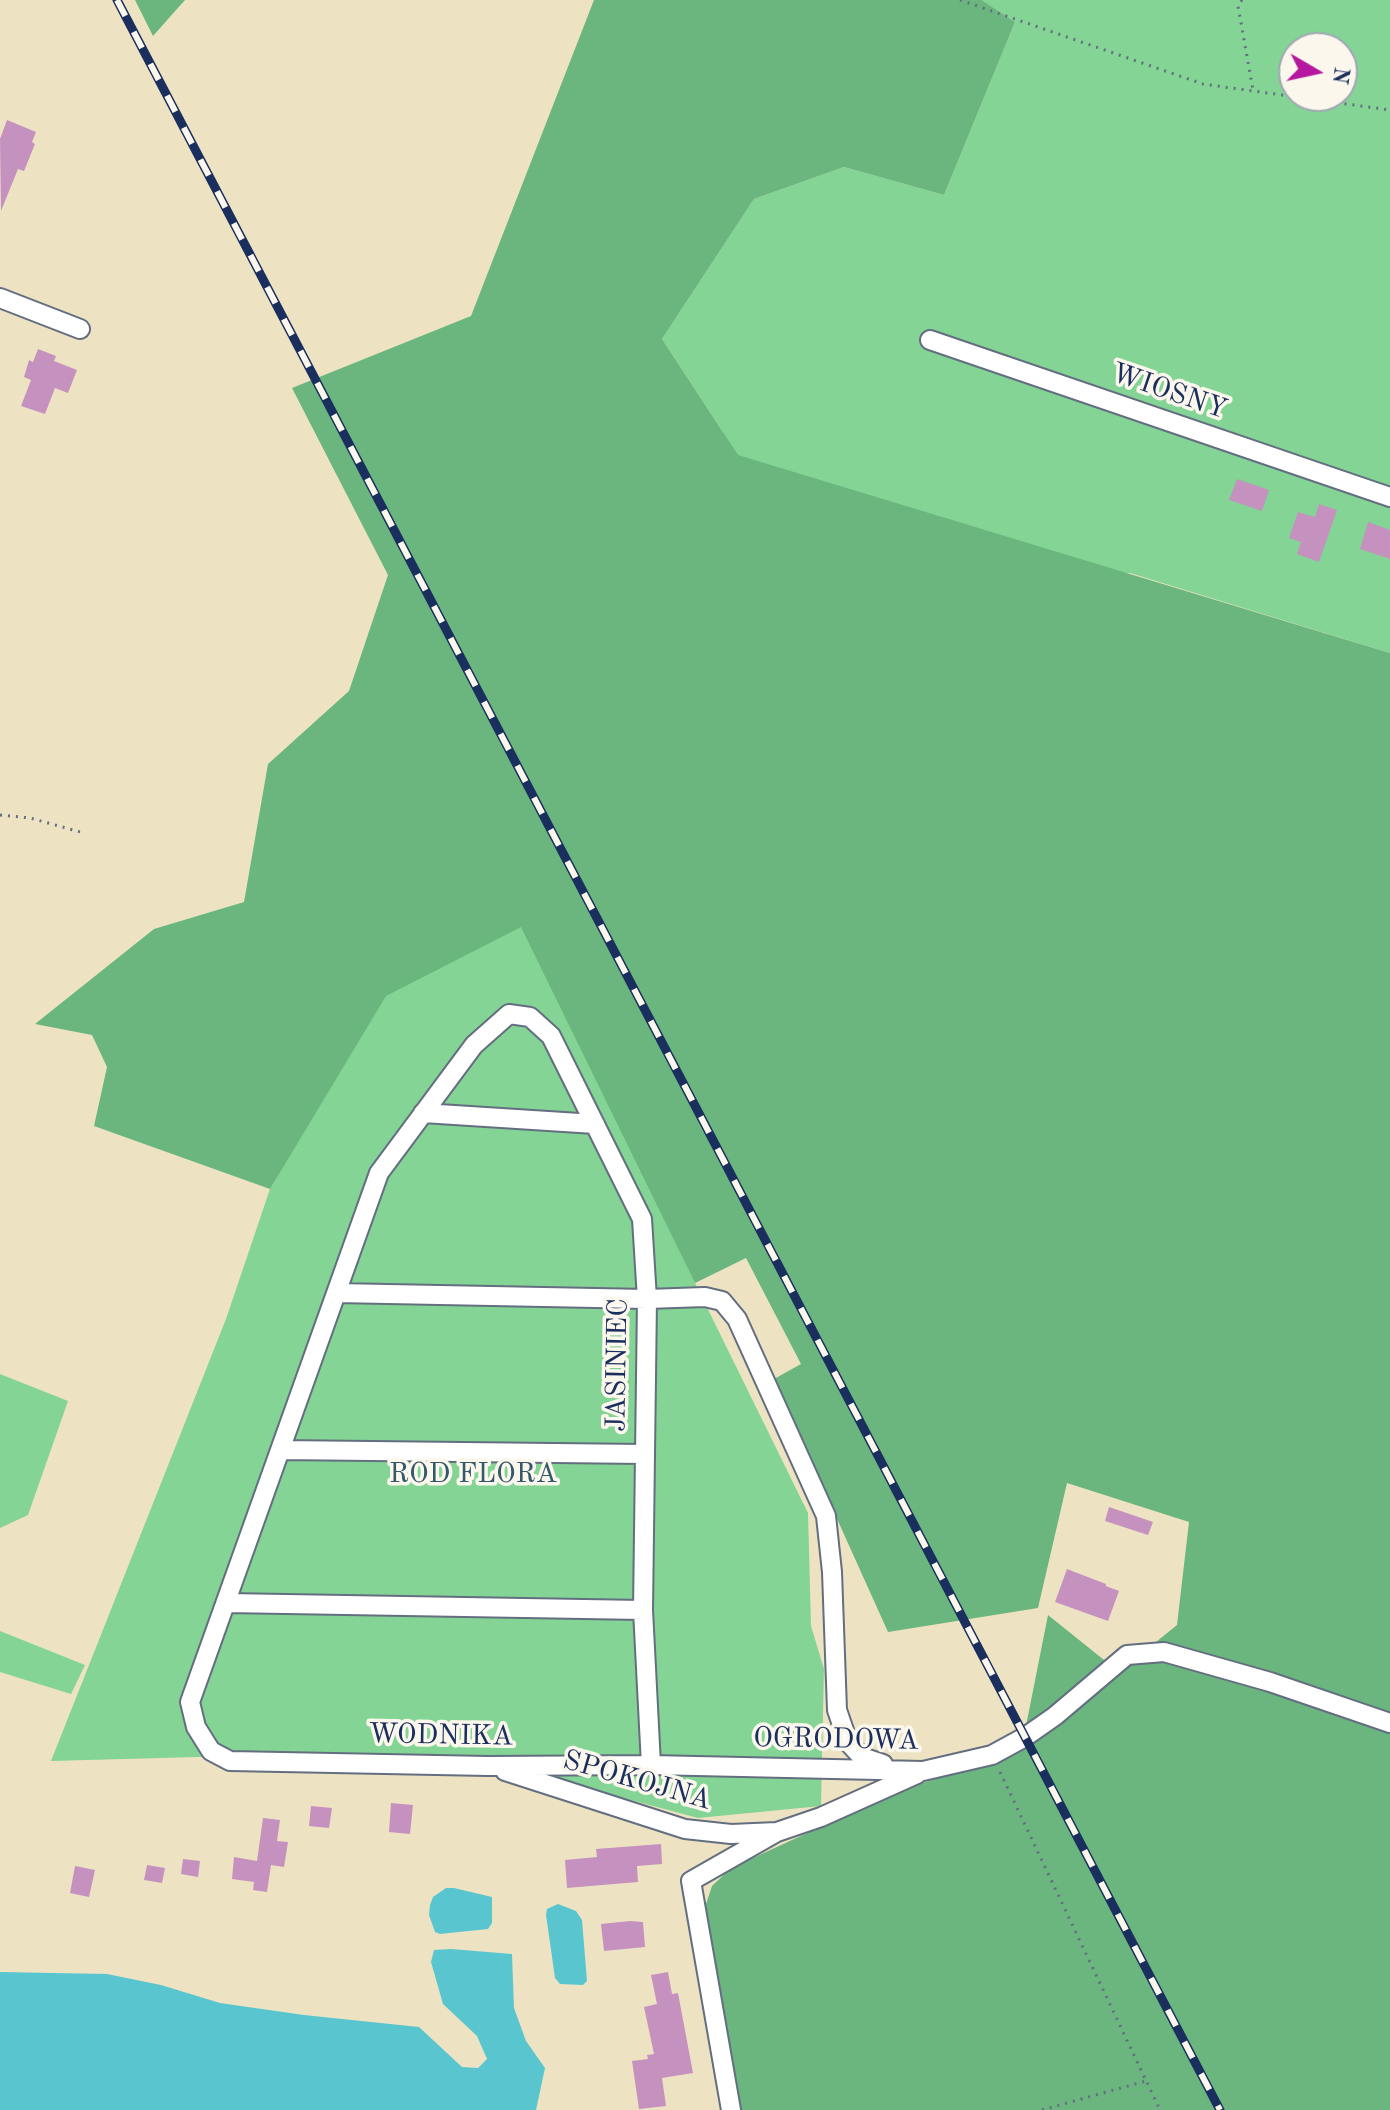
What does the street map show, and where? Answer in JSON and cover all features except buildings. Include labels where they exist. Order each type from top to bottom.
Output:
[{"type":"street","points":[[0,298],[80,329]]},
{"type":"street","name":"WIOSNY","points":[[930,340],[1390,497]]},
{"type":"street","name":"JASINIEC","points":[[423,1113],[474,1045],[509,1014],[530,1017],[551,1036],[642,1219],[647,1299],[643,1610],[651,1765]]},
{"type":"street","points":[[595,1124],[423,1113],[379,1173],[226,1603],[643,1610]]},
{"type":"street","points":[[336,1293],[647,1299],[705,1297],[722,1301],[737,1319],[826,1516],[832,1572],[837,1710],[848,1742],[862,1757],[923,1771]]},
{"type":"street","points":[[280,1450],[645,1454]]},
{"type":"street","name":"WODNIKA","points":[[226,1603],[190,1702],[196,1727],[211,1751],[230,1761],[488,1766],[651,1765]]},
{"type":"street","name":"OGRODOWA","points":[[651,1765],[923,1771],[992,1755],[1055,1716],[1127,1655],[1164,1652],[1270,1682],[1390,1723]]},
{"type":"street","name":"SPOKOJNA","points":[[488,1766],[685,1829],[731,1834],[777,1832]]},
{"type":"street","points":[[731,2110],[691,1881],[777,1832],[821,1817],[923,1771]]},
{"type":"path","points":[[960,0],[1203,84],[1390,110]]},
{"type":"path","points":[[1242,0],[1238,6],[1253,91]]},
{"type":"path","points":[[0,815],[30,818],[84,833]]},
{"type":"path","points":[[992,1755],[1160,2110]]},
{"type":"path","points":[[1042,2110],[1146,2081]]},
{"type":"green space","points":[[135,0],[185,0],[153,36]]},
{"type":"green space","points":[[594,0],[982,0],[1015,22],[944,195],[844,167],[754,199],[662,339],[738,455],[1390,653],[1390,2110],[739,2110],[704,1910],[712,1886],[731,1868],[901,1790],[1021,1751],[1048,1615],[1119,1672],[1177,1625],[1189,1522],[1067,1483],[1038,1608],[888,1632],[774,1379],[801,1364],[746,1258],[695,1283],[521,927],[386,996],[270,1189],[94,1126],[107,1067],[92,1035],[35,1024],[154,929],[244,902],[268,764],[349,691],[388,575],[292,388],[471,316]]},
{"type":"green space","points":[[982,0],[1390,0],[1390,653],[1130,573],[611,618],[723,432],[662,339],[754,199],[844,167],[944,195],[1015,22]]},
{"type":"green space","name":"ROD FLORA","points":[[525,924],[808,1513],[811,1626],[824,1669],[821,1806],[698,1818],[482,1760],[234,1756],[51,1761],[226,1319],[270,1189],[383,991]]},
{"type":"green space","points":[[0,1374],[68,1401],[28,1515],[0,1528]]},
{"type":"green space","points":[[0,1631],[85,1665],[71,1694],[0,1672]]},
{"type":"water","points":[[446,1888],[492,1897],[492,1923],[488,1929],[435,1932],[429,1915],[430,1905],[433,1897]]},
{"type":"water","points":[[558,1904],[576,1911],[582,1920],[587,1981],[583,1985],[560,1984],[555,1978],[546,1915],[547,1909]]},
{"type":"water","points":[[434,1950],[512,1954],[514,2008],[526,2041],[545,2068],[536,2110],[0,2110],[0,1972],[107,1974],[161,1985],[220,2003],[419,2027],[462,2067],[478,2068],[487,2059],[477,2036],[443,2004],[431,1962]]},
{"type":"railway","points":[[117,0],[1220,2110]]}]
